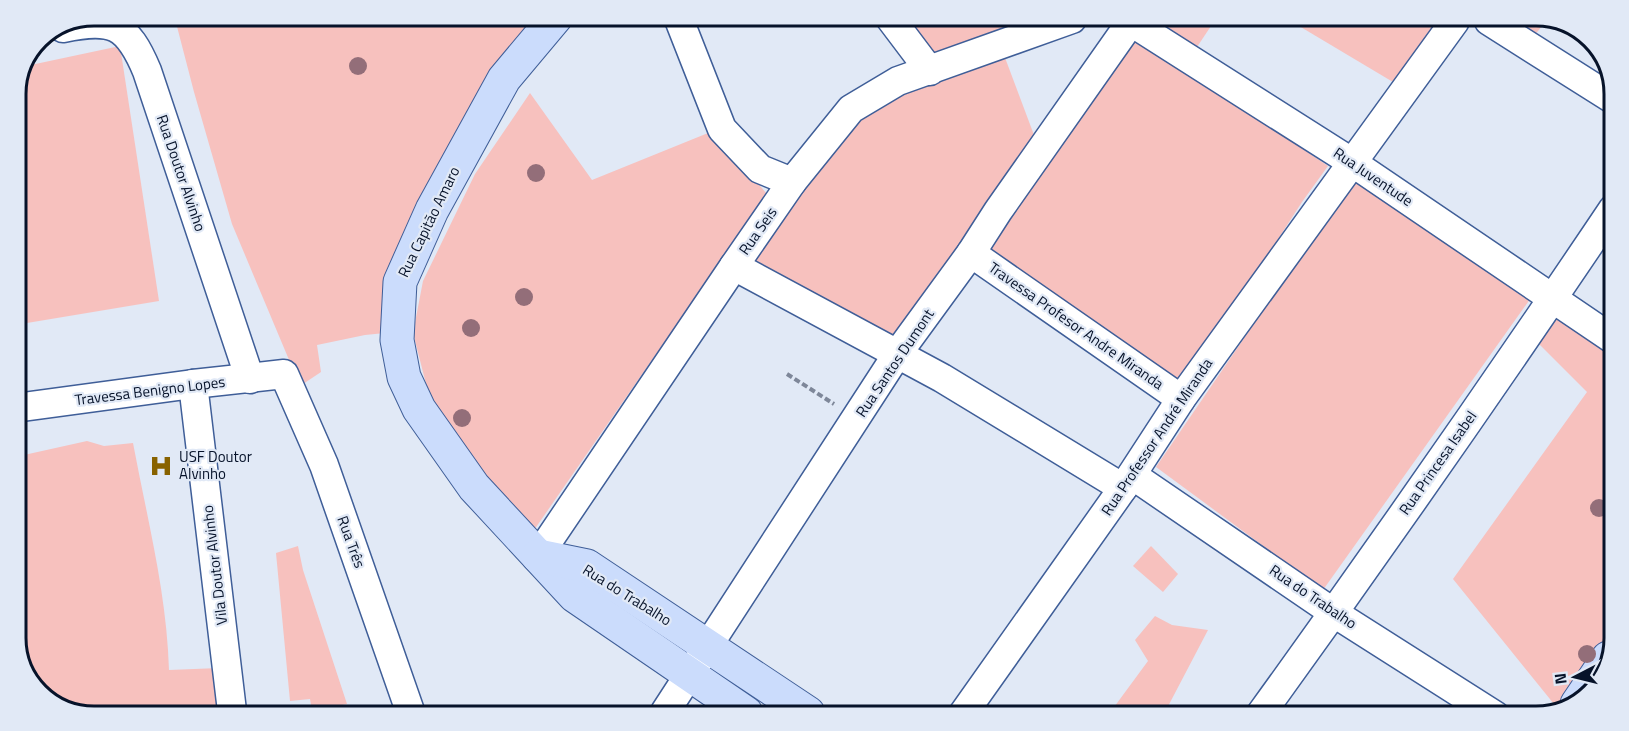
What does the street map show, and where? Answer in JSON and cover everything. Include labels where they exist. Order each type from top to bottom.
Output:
[{"type":"street","name":"Rua Doutor Alvinho","points":[[111,26],[124,32],[137,47],[147,70],[250,379]]},
{"type":"street","name":"Rua Capitão Amaro","points":[[538,556],[474,487],[419,409],[404,377],[397,340],[400,282],[432,210],[504,79],[548,26]]},
{"type":"street","points":[[682,26],[722,129],[760,169],[792,182]]},
{"type":"street","points":[[896,26],[930,71]]},
{"type":"street","name":"Rua Seis","points":[[538,556],[792,182],[851,109],[898,81],[1053,26]]},
{"type":"street","name":"Rua Santos Dumont","points":[[669,706],[898,353],[971,253],[1128,26]]},
{"type":"street","name":"Rua Juventude","points":[[1140,26],[1353,163],[1603,333]]},
{"type":"street","name":"Rua Professor André Miranda","points":[[969,706],[1128,481],[1181,399],[1451,26]]},
{"type":"street","points":[[1497,26],[1603,93]]},
{"type":"street","name":"Rua Princesa Isabel","points":[[1267,706],[1554,298],[1603,224]]},
{"type":"street","name":"Travessa Profesor Andre Miranda","points":[[971,253],[1181,399]]},
{"type":"street","name":"Rua do Trabalho","points":[[734,266],[898,353],[1128,481],[1480,706]]},
{"type":"street","name":"Travessa Benigno Lopes","points":[[26,407],[284,374]]},
{"type":"street","name":"Rua Três","points":[[284,374],[324,465],[408,706]]},
{"type":"street","name":"Vila Doutor Alvinho","points":[[193,384],[231,706]]},
{"type":"street","name":"Rua do Trabalho","points":[[538,556],[587,566],[798,706]]},
{"type":"street","name":"Rua do Trabalho","points":[[538,556],[574,596],[736,706]]},
{"type":"path","points":[[787,374],[857,418]]},
{"type":"shaded area","points":[[177,26],[538,26],[385,333],[317,345],[321,372],[300,386],[232,224]]},
{"type":"shaded area","points":[[912,26],[1024,26],[938,57]]},
{"type":"shaded area","points":[[1163,26],[1211,26],[1195,50]]},
{"type":"shaded area","points":[[1299,26],[1433,26],[1398,85]]},
{"type":"shaded area","points":[[1521,26],[1542,26],[1534,36]]},
{"type":"shaded area","points":[[1134,35],[1328,166],[1302,202],[1180,391],[987,250]]},
{"type":"shaded area","points":[[120,46],[159,301],[26,323],[26,89],[32,65]]},
{"type":"shaded area","points":[[1004,55],[1034,135],[900,343],[742,266],[865,108]]},
{"type":"shaded area","points":[[530,93],[592,180],[713,131],[767,194],[532,533],[434,415],[413,333],[423,281],[475,174]]},
{"type":"shaded area","points":[[1352,180],[1533,295],[1323,590],[1156,467]]},
{"type":"shaded area","points":[[1554,316],[1603,348],[1604,638],[1603,646],[1570,696],[1553,703],[1453,579],[1587,392],[1538,343]]},
{"type":"shaded area","points":[[87,441],[104,446],[133,443],[160,585],[169,670],[219,668],[223,706],[94,706],[67,700],[45,686],[29,659],[26,642],[26,455]]},
{"type":"shaded area","points":[[298,546],[303,570],[347,704],[311,706],[310,699],[290,701],[276,553]]},
{"type":"shaded area","points":[[1151,546],[1178,574],[1163,592],[1133,566]]},
{"type":"shaded area","points":[[1155,616],[1172,625],[1208,630],[1168,706],[1115,706],[1148,661],[1135,640]]},
{"type":"place","name":"USF Doutor Alvinho","points":[[161,466]]}]
